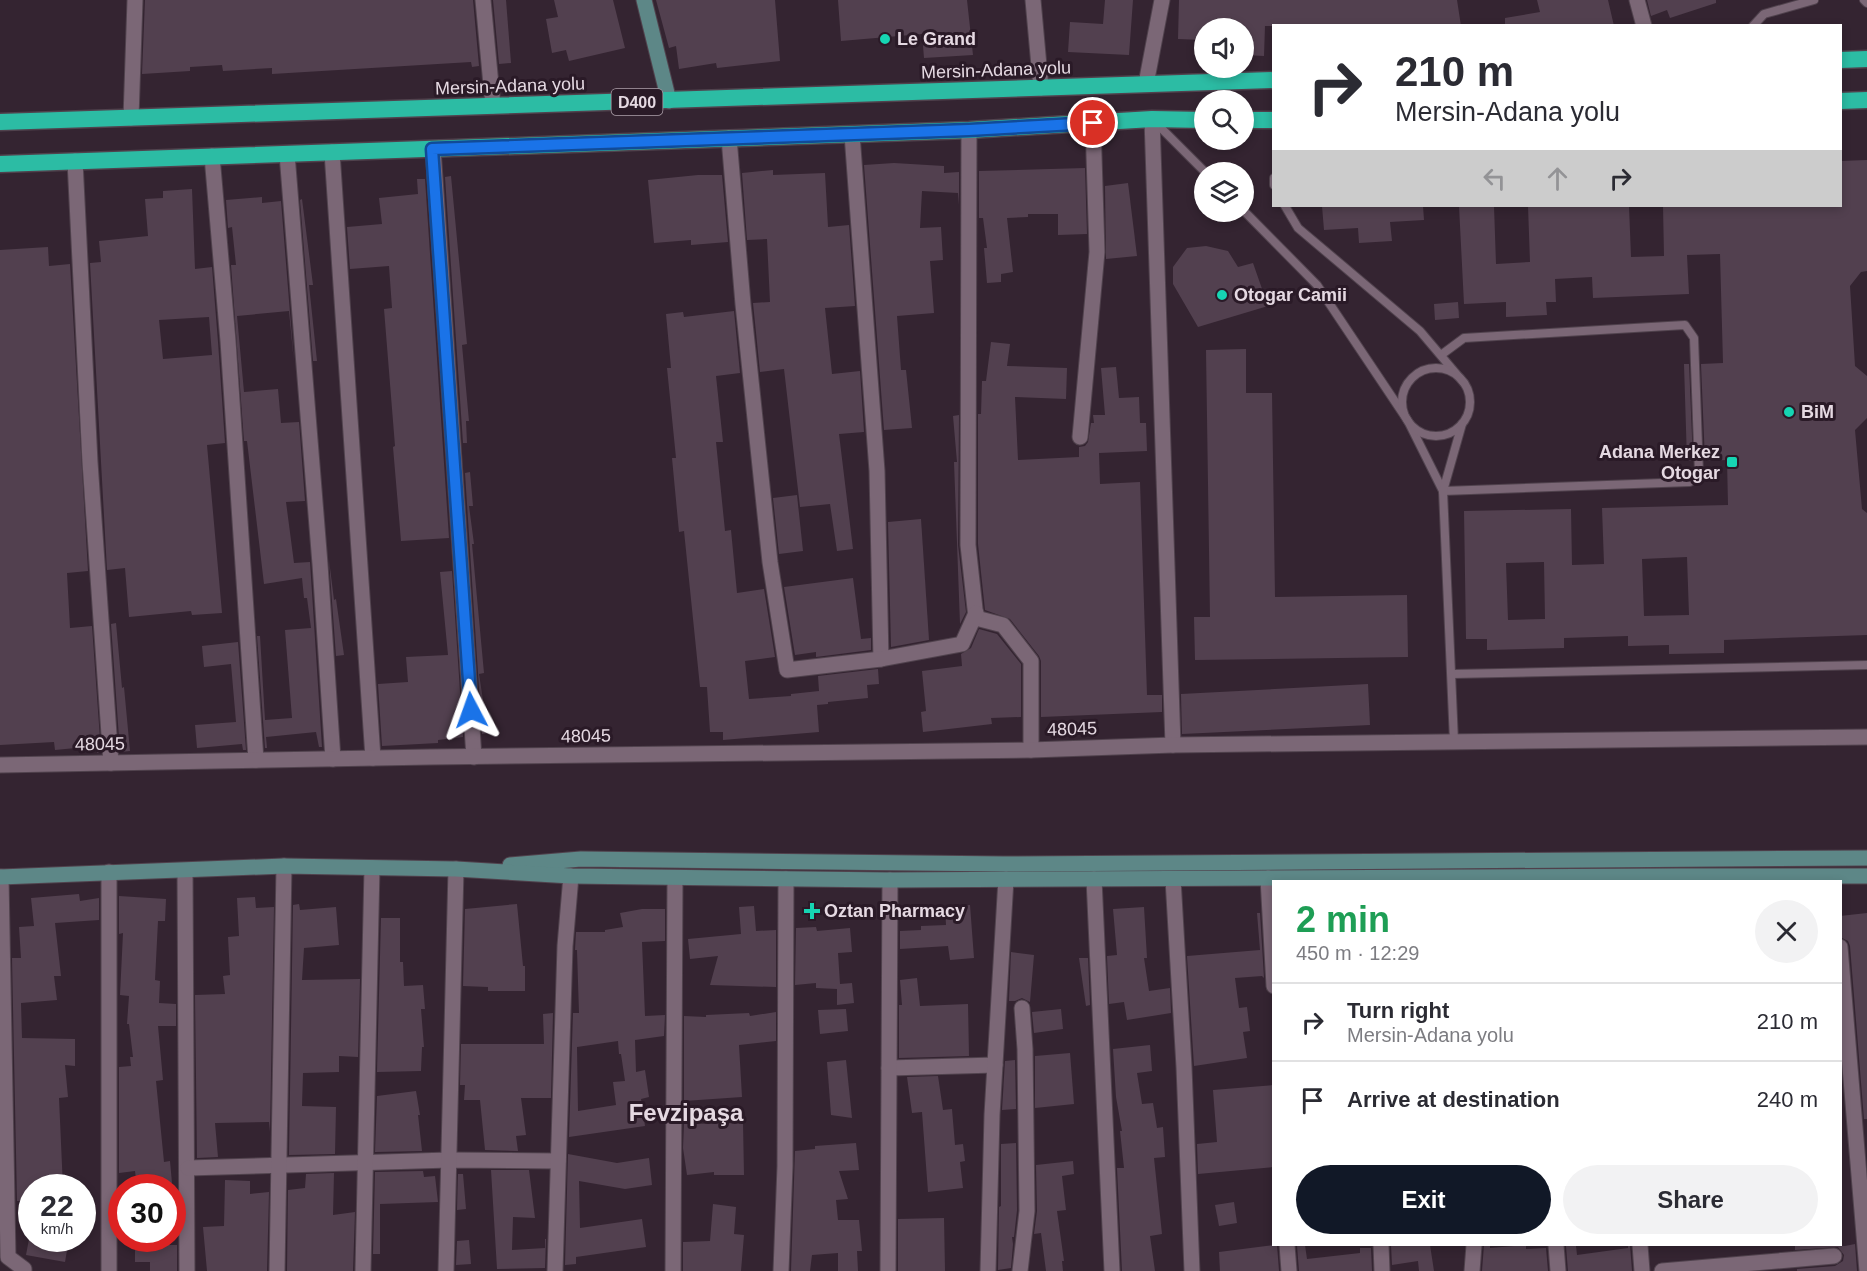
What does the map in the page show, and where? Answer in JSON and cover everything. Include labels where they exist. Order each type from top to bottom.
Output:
[{"type":"highway","points":[[1842,60],[1867,59]]},
{"type":"highway","name":"Mersin-Adana yolu","points":[[0,122],[1272,80]]},
{"type":"highway","points":[[1842,101],[1867,100]]},
{"type":"highway","name":"D400","points":[[0,164],[969,130],[1152,119],[1194,120]]},
{"type":"highway","points":[[1254,120],[1272,120]]},
{"type":"main road","points":[[644,0],[669,101]]},
{"type":"main road","points":[[456,869],[581,859],[1004,864],[1867,858]]},
{"type":"main road","points":[[0,877],[284,866],[456,869],[571,876],[890,880],[1835,879],[1867,876]]},
{"type":"street","points":[[130,118],[135,0]]},
{"type":"street","points":[[483,0],[493,106]]},
{"type":"street","points":[[1033,0],[1041,88]]},
{"type":"street","points":[[1146,84],[1162,0]]},
{"type":"street","points":[[1637,0],[1643,24]]},
{"type":"street","points":[[1152,119],[1173,745]]},
{"type":"street","points":[[1080,437],[1097,252],[1093,123]]},
{"type":"street","points":[[969,130],[968,545],[976,618],[1003,625],[1031,660],[1031,750]]},
{"type":"street","points":[[852,134],[877,471],[881,658]]},
{"type":"street","points":[[729,138],[743,304],[770,562],[787,670],[881,658],[962,644],[976,613]]},
{"type":"street","points":[[432,149],[474,757]]},
{"type":"street","points":[[332,152],[373,758]]},
{"type":"street","points":[[287,154],[320,564],[333,759]]},
{"type":"street","points":[[212,156],[228,341],[256,760]]},
{"type":"street","points":[[75,161],[90,462],[111,763]]},
{"type":"street","name":"48045","points":[[0,765],[1031,750],[1173,745],[1867,737]]},
{"type":"street","points":[[277,1271],[284,866]]},
{"type":"street","points":[[363,1271],[372,868]]},
{"type":"street","points":[[446,1271],[456,869]]},
{"type":"street","points":[[185,871],[187,1271]]},
{"type":"street","points":[[109,872],[110,1271]]},
{"type":"street","points":[[555,1271],[565,946],[571,876]]},
{"type":"street","points":[[0,877],[4,1243],[8,1257],[24,1271]]},
{"type":"street","points":[[673,1271],[675,878]]},
{"type":"street","points":[[1268,878],[1272,950]]},
{"type":"street","points":[[781,1271],[785,1166],[786,879]]},
{"type":"street","points":[[988,1271],[995,1065],[1006,879]]},
{"type":"street","points":[[1094,879],[1112,1271]]},
{"type":"street","points":[[1173,879],[1185,1067],[1192,1271]]},
{"type":"street","points":[[888,1271],[890,880]]},
{"type":"street","points":[[1842,971],[1867,1271]]},
{"type":"street","points":[[1020,1271],[1027,1211],[1025,1048],[1022,1008]]},
{"type":"street","points":[[889,1068],[995,1065]]},
{"type":"street","points":[[188,1168],[449,1160],[558,1161]]},
{"type":"street","points":[[1287,1246],[1288,1271]]},
{"type":"street","points":[[1381,1246],[1382,1271]]},
{"type":"street","points":[[1472,1271],[1474,1246]]},
{"type":"street","points":[[1556,1246],[1558,1271]]},
{"type":"street","points":[[1640,1246],[1642,1271]]},
{"type":"street","points":[[1662,1271],[1794,1265],[1834,1256]]},
{"type":"lane","points":[[1755,24],[1764,14],[1814,0]]},
{"type":"lane","points":[[1864,0],[1867,3]]},
{"type":"lane","points":[[1152,119],[1195,162]]},
{"type":"lane","points":[[1286,207],[1298,228],[1420,331],[1464,383],[1469,393],[1468,415],[1462,424],[1443,491],[1454,741]]},
{"type":"lane","points":[[1254,221],[1317,285],[1415,429],[1434,436],[1444,435],[1462,424]]},
{"type":"lane","points":[[1441,356],[1464,338],[1685,325],[1694,338],[1699,473],[1690,482],[1443,491]]},
{"type":"lane","points":[[1443,491],[1403,410],[1402,399],[1405,387],[1422,371],[1434,368],[1445,369],[1464,383]]},
{"type":"lane","points":[[1452,674],[1867,665]]},
{"type":"building","points":[[145,0],[473,0],[479,66],[472,67],[471,62],[272,74],[272,68],[223,71],[222,65],[190,67],[190,71],[142,74]]},
{"type":"building","points":[[493,0],[506,0],[511,63],[499,64]]},
{"type":"building","points":[[554,0],[613,0],[625,48],[569,61],[566,50],[552,53],[546,19],[558,17]]},
{"type":"building","points":[[656,0],[775,0],[780,61],[717,68],[716,63],[679,69],[676,46],[669,48]]},
{"type":"building","points":[[838,0],[967,0],[973,55],[924,58],[922,34],[841,41]]},
{"type":"building","points":[[1105,0],[1133,0],[1129,55],[1068,52],[1070,22],[1103,24]]},
{"type":"building","points":[[1179,0],[1457,0],[1461,24],[1272,24],[1272,26],[1265,26],[1264,56],[1254,56],[1254,18],[1194,18],[1194,40],[1178,39]]},
{"type":"building","points":[[1537,0],[1608,0],[1614,24],[1505,24],[1505,18],[1540,12]]},
{"type":"building","points":[[1647,0],[1716,0],[1716,3],[1670,18],[1667,10],[1651,16]]},
{"type":"building","points":[[1867,160],[1867,271],[1861,272],[1850,286],[1855,366],[1867,376],[1867,418],[1855,430],[1862,509],[1867,513],[1867,635],[1724,640],[1724,653],[1669,654],[1669,645],[1628,646],[1628,636],[1564,638],[1564,648],[1487,650],[1487,639],[1466,639],[1464,511],[1571,509],[1572,565],[1604,564],[1602,508],[1728,505],[1727,460],[1705,461],[1701,364],[1723,363],[1720,254],[1687,255],[1689,294],[1593,298],[1592,277],[1555,279],[1556,302],[1546,302],[1547,315],[1506,317],[1506,302],[1464,304],[1459,207],[1494,207],[1496,264],[1530,262],[1528,207],[1629,207],[1631,257],[1664,256],[1663,207],[1842,207],[1842,161]],"holes":[[[1687,557],[1689,615],[1644,616],[1642,559]],[[1544,562],[1545,619],[1508,620],[1506,563]]]},
{"type":"building","points":[[894,163],[944,166],[944,173],[959,172],[959,205],[958,193],[922,191],[920,228],[941,227],[943,260],[930,261],[934,313],[897,316],[901,370],[906,370],[912,428],[884,430],[864,165]]},
{"type":"building","points":[[1085,168],[1087,234],[1058,235],[1058,214],[1028,214],[1028,217],[1007,218],[1013,272],[1001,274],[1001,282],[987,283],[984,248],[987,248],[983,218],[979,218],[979,171]]},
{"type":"building","points":[[773,170],[773,175],[825,173],[828,227],[849,225],[855,306],[825,308],[832,374],[860,371],[864,432],[839,434],[853,549],[837,551],[830,504],[800,507],[784,369],[760,372],[753,303],[770,302],[767,239],[747,240],[742,173]]},
{"type":"building","points":[[722,175],[728,242],[691,245],[691,240],[654,243],[648,180]]},
{"type":"building","points":[[451,176],[467,344],[462,345],[469,421],[466,421],[467,443],[463,443],[445,177]]},
{"type":"building","points":[[417,179],[425,179],[449,538],[401,541],[384,309],[392,308],[389,266],[350,269],[347,227],[382,224],[379,198],[418,194]]},
{"type":"building","points":[[1128,183],[1137,256],[1106,259],[1105,186]]},
{"type":"building","points":[[192,189],[195,269],[212,267],[225,443],[207,445],[222,613],[192,615],[191,611],[129,617],[125,568],[107,570],[90,263],[101,262],[99,241],[148,236],[145,199],[163,198],[163,191]],"holes":[[[209,317],[212,355],[163,359],[159,320]]]},
{"type":"building","points":[[262,197],[262,203],[281,201],[294,363],[289,311],[237,316],[244,392],[278,389],[281,423],[299,422],[305,501],[286,502],[294,563],[310,562],[322,747],[319,747],[316,732],[266,737],[267,748],[265,748],[257,636],[260,636],[265,720],[292,718],[285,630],[311,628],[302,578],[264,584],[247,441],[244,441],[231,265],[236,265],[232,227],[228,228],[226,200]]},
{"type":"building","points":[[302,199],[313,285],[309,285],[317,361],[313,361],[300,200]]},
{"type":"building","points":[[1322,207],[1423,207],[1424,220],[1390,222],[1392,241],[1359,243],[1358,228],[1324,230]]},
{"type":"building","name":"Otogar Camii","points":[[1206,246],[1228,251],[1238,267],[1253,263],[1268,306],[1198,327],[1173,284],[1173,267],[1187,248]]},
{"type":"building","points":[[48,247],[49,266],[70,264],[88,571],[67,573],[70,628],[92,626],[101,753],[97,753],[96,746],[55,750],[54,742],[0,745],[0,250]]},
{"type":"building","points":[[1458,302],[1459,318],[1435,320],[1434,304]]},
{"type":"building","points":[[734,311],[740,373],[716,376],[723,442],[716,442],[725,531],[731,530],[737,593],[764,589],[775,657],[745,661],[749,699],[819,691],[818,676],[878,669],[879,684],[867,685],[868,698],[817,705],[819,732],[723,740],[723,732],[710,732],[707,687],[700,687],[684,531],[679,532],[672,458],[676,458],[667,368],[671,368],[666,314],[683,312],[684,317]]},
{"type":"building","points":[[991,342],[1010,344],[1007,366],[1067,368],[1066,399],[1015,397],[1018,460],[1079,457],[1079,447],[1085,446],[1088,442],[1091,423],[1094,423],[1093,415],[1105,415],[1101,368],[1116,367],[1119,398],[1139,397],[1140,423],[1146,423],[1147,451],[1099,453],[1100,484],[1140,482],[1147,695],[1162,695],[1162,712],[1041,717],[1041,661],[1039,656],[1010,619],[985,610],[978,544],[978,414],[981,414],[982,381],[986,381]]},
{"type":"building","points":[[1246,349],[1246,393],[1272,393],[1275,597],[1407,595],[1408,657],[1195,660],[1194,617],[1210,617],[1206,350]]},
{"type":"building","points":[[1684,364],[1689,364],[1693,461],[1687,461]]},
{"type":"building","points":[[959,415],[958,545],[966,612],[960,624],[954,462],[957,462],[953,416]]},
{"type":"building","points":[[470,472],[473,506],[469,506],[484,673],[479,674],[488,733],[482,734],[465,473]]},
{"type":"building","points":[[797,495],[803,551],[779,554],[773,498]]},
{"type":"building","points":[[921,519],[929,640],[891,647],[888,522]]},
{"type":"building","points":[[329,560],[344,655],[336,656]]},
{"type":"building","points":[[452,571],[463,737],[438,740],[438,743],[382,746],[378,684],[408,682],[406,657],[448,655],[440,572]]},
{"type":"building","points":[[853,578],[861,639],[871,638],[871,650],[816,657],[816,652],[795,655],[784,587]]},
{"type":"building","points":[[116,623],[130,751],[120,752],[111,624]]},
{"type":"building","points":[[979,629],[997,634],[1021,664],[1021,717],[991,718],[992,724],[923,732],[921,712],[926,711],[922,671],[962,666],[961,654],[971,648]]},
{"type":"building","points":[[238,642],[246,750],[243,750],[242,744],[197,748],[195,725],[236,722],[231,664],[204,667],[202,646]]},
{"type":"building","points":[[1368,684],[1370,725],[1182,734],[1181,694]]},
{"type":"building","points":[[79,894],[80,901],[99,898],[99,920],[55,923],[61,976],[54,976],[57,1000],[21,1003],[22,1038],[75,1039],[75,1066],[65,1065],[68,1097],[59,1098],[62,1174],[18,1174],[17,1201],[12,958],[21,958],[19,927],[34,926],[31,898]]},
{"type":"building","points":[[119,896],[166,899],[165,921],[158,921],[155,980],[160,981],[159,1003],[176,1004],[176,1026],[158,1026],[163,1080],[156,1081],[164,1162],[170,1161],[171,1174],[135,1174],[135,1171],[119,1173],[119,1067],[131,1066],[130,1057],[133,1057],[129,1024],[127,1024],[129,996],[120,995],[123,933],[119,934]]},
{"type":"building","points":[[255,897],[256,908],[274,907],[270,1132],[269,1122],[215,1123],[218,1157],[197,1158],[195,995],[225,994],[223,976],[230,975],[228,937],[239,936],[237,898]]},
{"type":"building","points":[[299,904],[300,910],[336,907],[339,945],[304,948],[302,980],[360,979],[358,1057],[339,1056],[339,1072],[303,1073],[302,1106],[336,1107],[335,1154],[289,1155],[293,905]]},
{"type":"building","points":[[517,904],[523,966],[525,966],[525,991],[488,991],[488,987],[463,986],[465,909]]},
{"type":"building","points":[[970,905],[974,958],[950,960],[948,946],[900,949],[900,931],[921,930],[921,926],[946,925],[945,907]]},
{"type":"building","points":[[754,906],[756,931],[776,930],[776,987],[710,985],[718,956],[690,959],[688,939],[741,934],[739,907]]},
{"type":"building","points":[[1144,907],[1147,958],[1144,958],[1149,991],[1170,988],[1171,1013],[1127,1020],[1124,1002],[1109,1004],[1107,956],[1117,955],[1113,909]]},
{"type":"building","points":[[642,909],[665,909],[665,941],[642,942],[645,1016],[665,1015],[664,1036],[635,1040],[636,1072],[645,1070],[649,1097],[641,1099],[645,1126],[569,1137],[573,1013],[579,1013],[576,932],[605,932],[605,930],[623,927],[620,913]],"holes":[[[618,1041],[619,1054],[621,1054],[625,1081],[613,1082],[616,1105],[578,1111],[577,1047]]]},
{"type":"building","points":[[1257,913],[1260,913],[1264,978],[1262,976],[1235,978],[1239,1008],[1247,1007],[1250,1031],[1243,1032],[1247,1058],[1194,1066],[1187,956],[1260,950]]},
{"type":"building","points":[[1867,913],[1867,1119],[1864,1119],[1850,946],[1848,941],[1842,938],[1842,916]]},
{"type":"building","points":[[381,918],[400,918],[400,962],[403,962],[404,986],[423,985],[425,1009],[421,1009],[424,1047],[422,1047],[421,1071],[377,1072]]},
{"type":"building","points":[[816,927],[817,931],[850,928],[852,952],[838,953],[840,984],[852,983],[854,1003],[837,1005],[837,989],[816,988],[816,983],[795,985],[796,928]]},
{"type":"building","points":[[1011,952],[1034,955],[1030,1002],[1022,998],[1009,1001]]},
{"type":"building","points":[[1079,958],[1088,958],[1090,1005],[1086,1006]]},
{"type":"building","points":[[917,978],[920,1006],[968,1004],[969,1056],[899,1058],[899,1005],[902,1005],[900,980]]},
{"type":"building","points":[[846,1009],[848,1031],[820,1034],[818,1010]]},
{"type":"building","points":[[1061,1009],[1063,1029],[1034,1033],[1032,1012]]},
{"type":"building","points":[[776,1012],[776,1041],[739,1045],[742,1097],[684,1101],[684,1016],[706,1017],[706,1015],[749,1013],[750,1016]]},
{"type":"building","points":[[553,1013],[551,1098],[521,1098],[526,1135],[516,1136],[518,1151],[485,1150],[480,1100],[464,1100],[465,1085],[460,1085],[461,1044],[544,1044],[543,1014]]},
{"type":"building","points":[[1150,1045],[1152,1071],[1137,1073],[1142,1104],[1153,1103],[1157,1128],[1163,1127],[1165,1157],[1154,1158],[1162,1234],[1150,1236],[1155,1271],[1122,1271],[1117,1168],[1124,1168],[1113,1049]]},
{"type":"building","points":[[1070,1053],[1074,1104],[1035,1108],[1035,1056]]},
{"type":"building","points":[[846,1060],[852,1118],[831,1115],[827,1062]]},
{"type":"building","points":[[1015,1060],[1016,1109],[1002,1110],[1005,1061]]},
{"type":"building","points":[[938,1076],[943,1110],[952,1109],[955,1145],[963,1144],[965,1161],[960,1162],[963,1188],[928,1192],[922,1112],[912,1113],[907,1077]]},
{"type":"building","points":[[1272,1085],[1272,1167],[1198,1174],[1197,1144],[1217,1142],[1213,1090]]},
{"type":"building","points":[[416,1091],[422,1151],[375,1152],[377,1096]]},
{"type":"building","points":[[743,1123],[744,1175],[714,1175],[714,1172],[687,1175],[683,1148],[684,1124]]},
{"type":"building","points":[[856,1143],[859,1170],[839,1171],[848,1199],[836,1200],[838,1220],[859,1220],[862,1251],[857,1251],[858,1271],[838,1271],[838,1253],[812,1255],[810,1271],[791,1271],[795,1151],[815,1149],[815,1146]]},
{"type":"building","points":[[1016,1143],[1017,1210],[1014,1237],[1012,1237],[1011,1268],[998,1270],[1001,1144]]},
{"type":"building","points":[[568,1154],[617,1163],[649,1158],[652,1185],[625,1189],[579,1181],[580,1228],[642,1219],[646,1247],[576,1257],[576,1264],[565,1265]]},
{"type":"building","points":[[1073,1161],[1074,1174],[1062,1176],[1066,1210],[1057,1211],[1064,1261],[1062,1261],[1063,1271],[1046,1271],[1041,1233],[1034,1234],[1037,1211],[1036,1165]]},
{"type":"building","points":[[491,1170],[529,1170],[535,1218],[513,1217],[512,1250],[545,1248],[546,1239],[545,1268],[497,1269]]},
{"type":"building","points":[[423,1171],[424,1177],[435,1176],[438,1202],[380,1204],[380,1254],[373,1254],[375,1172]]},
{"type":"building","points":[[334,1173],[333,1215],[355,1212],[353,1271],[287,1271],[288,1190],[305,1188],[306,1174]]},
{"type":"building","points":[[458,1174],[463,1174],[466,1209],[457,1210]]},
{"type":"building","points":[[225,1180],[250,1181],[250,1194],[269,1192],[267,1271],[207,1271],[203,1227],[224,1226]]},
{"type":"building","points":[[1234,1202],[1237,1223],[1219,1226],[1215,1205]]},
{"type":"building","points":[[713,1204],[736,1207],[734,1234],[744,1235],[741,1271],[683,1271],[683,1242],[710,1241]]},
{"type":"building","points":[[944,1218],[945,1271],[898,1271],[898,1219]]},
{"type":"building","points":[[469,1240],[471,1264],[456,1265],[457,1241]]},
{"type":"building","points":[[1855,1244],[1857,1271],[1797,1271],[1797,1269],[1835,1266],[1843,1261],[1844,1255],[1838,1247],[1795,1250],[1795,1246]]},
{"type":"building","points":[[1277,1246],[1279,1271],[1220,1271],[1219,1252]]},
{"type":"building","points":[[1297,1246],[1305,1246],[1307,1259],[1360,1253],[1360,1248],[1371,1248],[1372,1271],[1299,1271]]},
{"type":"building","points":[[1391,1246],[1430,1246],[1434,1271],[1419,1271],[1418,1261],[1392,1265]]},
{"type":"building","points":[[1484,1246],[1490,1246],[1490,1248],[1526,1246],[1526,1249],[1546,1248],[1548,1271],[1482,1271]]},
{"type":"building","points":[[1566,1246],[1576,1246],[1577,1255],[1630,1246],[1632,1271],[1568,1271]]},
{"type":"building","points":[[27,1252],[67,1252],[65,1262],[26,1255]]},
{"type":"building","points":[[135,1252],[177,1252],[177,1271],[150,1271],[150,1262],[135,1262]]},
{"type":"place","name":"Le Grand","points":[[885,39]]},
{"type":"place","name":"Otogar Camii","points":[[1222,295]]},
{"type":"place","name":"BiM","points":[[1789,412]]},
{"type":"place","name":"Adana Merkez Otogar","points":[[1732,462]]},
{"type":"place","name":"Oztan Pharmacy","points":[[812,911]]},
{"type":"district","name":"Fevzipaşa","points":[[686,1113]]},
{"type":"route","points":[[471,710],[432,149],[969,130],[1093,123]]}]
